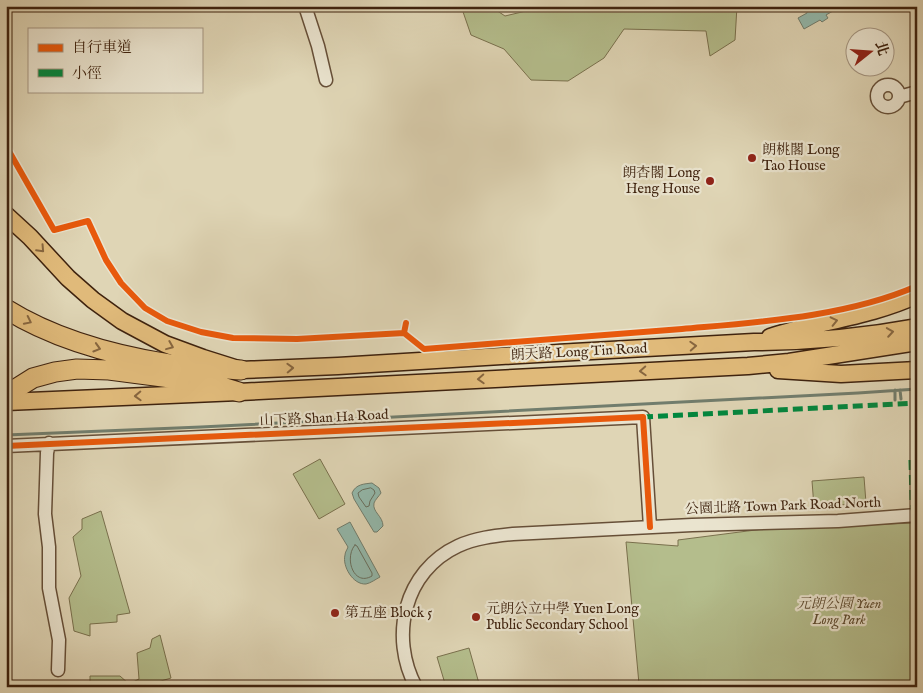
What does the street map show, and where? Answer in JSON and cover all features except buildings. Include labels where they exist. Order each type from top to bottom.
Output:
[{"type":"highway","points":[[6,309],[43,328],[104,350],[171,364],[242,370]]},
{"type":"highway","points":[[6,395],[33,378],[70,370],[87,369],[109,370],[209,383],[239,392]]},
{"type":"main road","name":"朗天路 Long Tin Road","points":[[6,216],[30,237],[68,278],[93,300],[122,321],[165,344],[242,370],[754,342],[789,342],[872,334],[917,327]]},
{"type":"main road","points":[[754,342],[787,332],[867,314],[917,295]]},
{"type":"main road","name":"朗天路 Long Tin Road","points":[[6,402],[748,366],[789,362],[917,342]]},
{"type":"main road","points":[[748,366],[841,374],[917,370]]},
{"type":"street","points":[[304,6],[318,46],[326,80]]},
{"type":"street","points":[[899,97],[917,92]]},
{"type":"street","name":"山下路 Shan Ha Road","points":[[6,446],[643,417],[650,527]]},
{"type":"street","points":[[49,443],[45,514],[49,547],[49,588],[59,640],[58,670]]},
{"type":"street","name":"公園北路 Town Park Road North","points":[[416,687],[408,670],[404,650],[402,630],[405,610],[422,576],[434,562],[456,547],[466,543],[499,535],[650,527],[820,522],[917,515]]},
{"type":"green space","points":[[461,6],[490,6],[505,16],[547,6],[737,6],[735,40],[710,56],[706,31],[624,29],[604,58],[568,81],[531,80],[504,49],[471,35]]},
{"type":"green space","points":[[320,459],[345,504],[319,519],[293,474]]},
{"type":"green space","points":[[864,477],[866,503],[814,507],[812,481]]},
{"type":"green space","points":[[101,511],[130,613],[117,615],[117,622],[90,624],[90,636],[74,631],[69,598],[81,576],[73,537],[82,529],[82,519]]},
{"type":"green space","name":"元朗公園 Yuen Long Park","points":[[917,523],[913,531],[917,532],[917,687],[631,687],[639,684],[626,542],[678,546],[678,540],[771,528]]},
{"type":"green space","points":[[160,635],[171,678],[141,687],[90,687],[90,676],[120,676],[129,684],[139,679],[137,653],[150,648],[152,639]]},
{"type":"green space","points":[[469,648],[480,687],[446,687],[437,657]]},
{"type":"water","points":[[811,6],[818,6],[819,8],[830,6],[833,11],[826,15],[828,18],[822,22],[820,20],[804,29],[798,18],[807,13]]},
{"type":"water","points":[[372,483],[379,488],[381,493],[374,503],[375,509],[383,523],[383,526],[377,532],[374,532],[352,493],[358,486]]},
{"type":"water","points":[[350,522],[380,577],[366,584],[353,578],[345,564],[345,554],[348,547],[337,529]]},
{"type":"waterway","points":[[6,435],[201,427],[917,389]]},
{"type":"waterway","points":[[895,390],[895,400]]},
{"type":"waterway","points":[[900,390],[901,399]]},
{"type":"marked path","points":[[643,417],[917,403]]},
{"type":"marked path","points":[[911,460],[914,515]]},
{"type":"cycle path","points":[[6,146],[54,230],[88,221],[106,260],[121,283],[145,308],[167,321],[201,332],[233,338],[297,339],[404,333],[406,323]]},
{"type":"cycle path","points":[[404,333],[424,349],[741,324],[802,316],[861,305],[917,286]]},
{"type":"cycle path","points":[[6,446],[643,417],[650,527]]},
{"type":"place","name":"朗桃閣 Long Tao House","points":[[752,158]]},
{"type":"place","name":"朗杏閣 Long Heng House","points":[[710,181]]},
{"type":"place","name":"第五座 Block 5","points":[[335,613]]},
{"type":"place","name":"元朗公立中學 Yuen Long Public Secondary School","points":[[476,617]]}]
